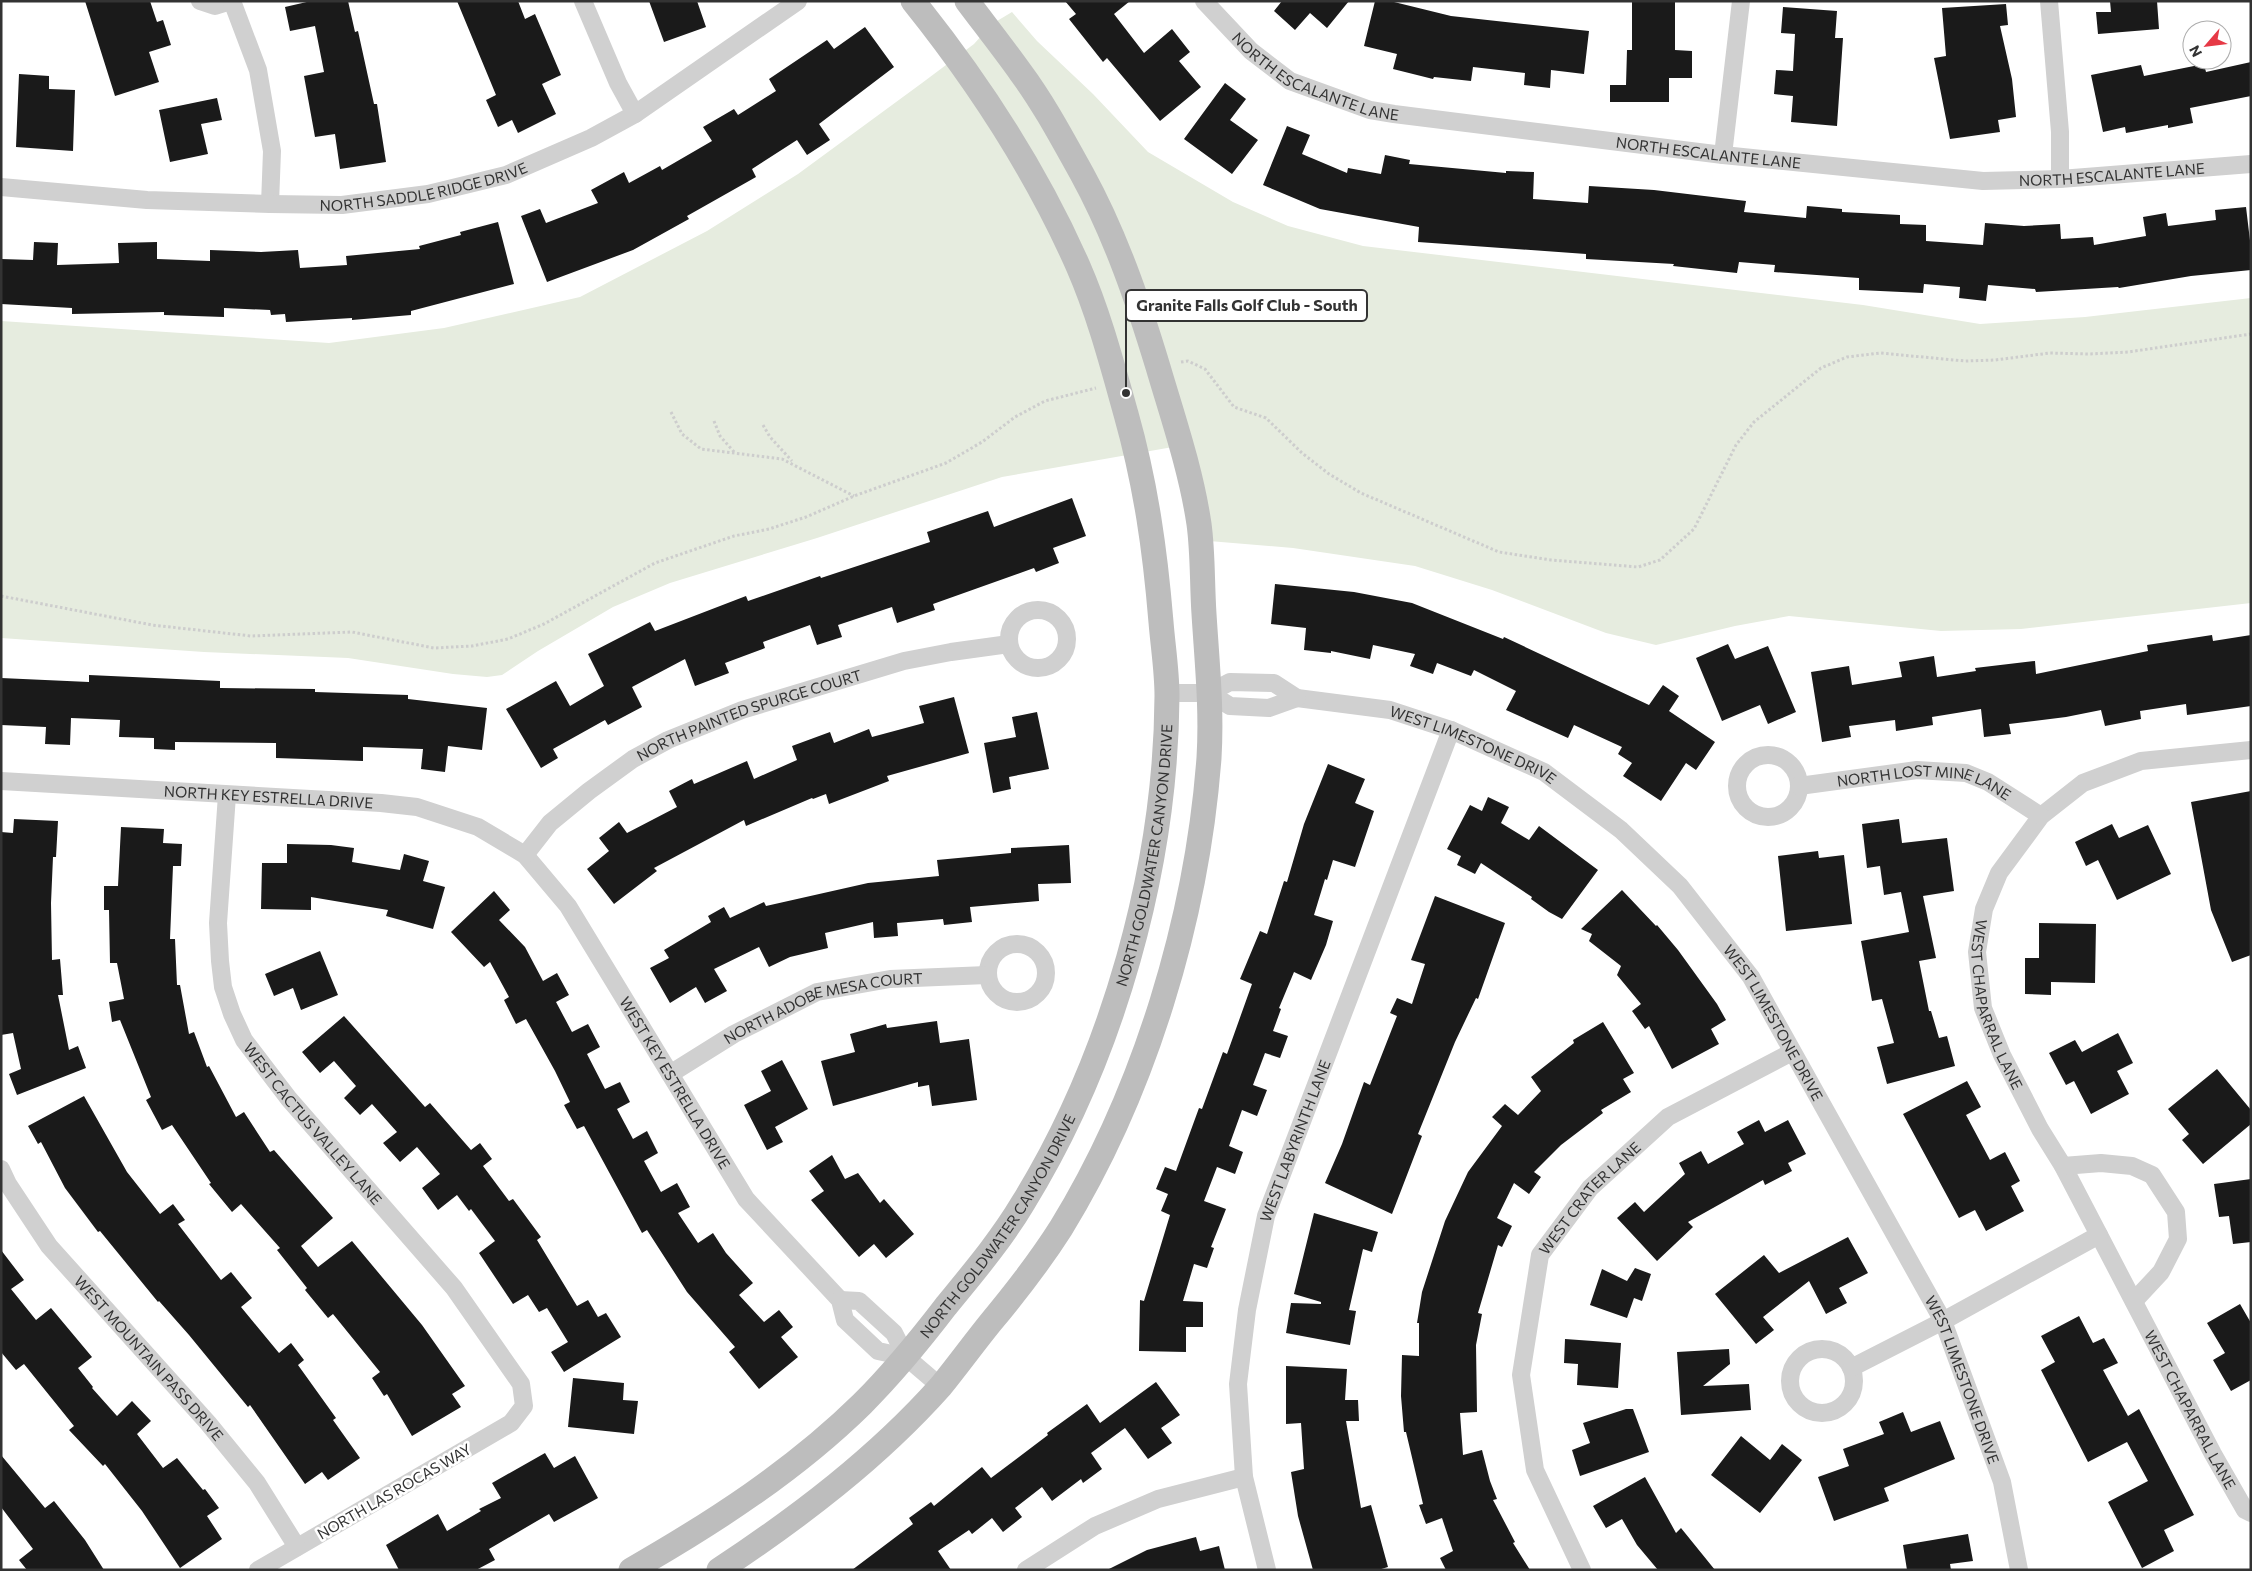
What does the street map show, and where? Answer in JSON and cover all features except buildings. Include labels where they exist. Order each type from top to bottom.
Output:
[{"type":"street","points":[[200,1],[215,6],[231,1],[258,70],[272,151],[270,204]]},
{"type":"street","points":[[583,1],[607,58],[635,114]]},
{"type":"street","name":"NORTH SADDLE RIDGE DRIVE","points":[[1,187],[147,200],[270,204],[342,205],[428,194],[506,175],[591,138],[635,114],[798,1]]},
{"type":"street","name":"NORTH GOLDWATER CANYON DRIVE","points":[[631,1570],[694,1534],[758,1490],[860,1406],[906,1357],[990,1252],[1022,1205],[1048,1159],[1080,1094],[1113,1008],[1132,947],[1157,830],[1167,693],[1155,549],[1136,450],[1106,340],[1078,267],[1044,197],[987,102],[913,1]]},
{"type":"street","points":[[719,1570],[785,1526],[830,1491],[890,1437],[940,1386],[1026,1279],[1060,1229],[1088,1180],[1121,1112],[1161,1005],[1175,959],[1201,837],[1209,755],[1209,693],[1199,525],[1180,440],[1142,313],[1116,246],[1084,177],[1024,76],[967,1]]},
{"type":"street","name":"NORTH ESCALANTE LANE","points":[[1204,1],[1251,51],[1290,81],[1370,110],[1404,116],[1723,155],[1983,181],[2060,179],[2251,164]]},
{"type":"street","points":[[1723,155],[1741,1]]},
{"type":"street","points":[[2049,1],[2060,132],[2060,179]]},
{"type":"street","name":"NORTH PAINTED SPURGE COURT","points":[[525,855],[550,823],[589,791],[633,758],[668,740],[742,710],[904,661],[1009,644]]},
{"type":"street","name":"WEST LIMESTONE DRIVE","points":[[1167,693],[1209,693],[1230,682],[1274,683],[1297,698],[1390,710],[1451,730],[1544,772],[1621,830],[1680,886],[1751,977],[1943,1321],[2002,1482],[2019,1570]]},
{"type":"street","name":"WEST LIMESTONE DRIVE","points":[[1209,693],[1230,706],[1269,708],[1297,698]]},
{"type":"street","name":"WEST LABYRINTH LANE","points":[[1267,1570],[1244,1477],[1238,1384],[1247,1310],[1266,1216],[1451,730]]},
{"type":"street","name":"WEST CHAPARRAL LANE","points":[[2251,750],[2141,761],[2083,783],[2040,816],[1999,872],[1984,909],[1977,952],[1983,1008],[1999,1047],[2040,1129],[2099,1234],[2213,1454],[2245,1510],[2251,1513]]},
{"type":"street","name":"NORTH LOST MINE LANE","points":[[1798,786],[1918,770],[1966,773],[1988,782],[2040,816]]},
{"type":"street","name":"NORTH KEY ESTRELLA DRIVE","points":[[1,781],[381,803],[417,807],[478,828],[525,855]]},
{"type":"street","name":"WEST CACTUS VALLEY LANE","points":[[227,795],[218,923],[220,961],[223,987],[232,1014],[244,1040],[289,1099],[454,1288],[521,1384],[524,1406]]},
{"type":"street","name":"WEST KEY ESTRELLA DRIVE","points":[[525,855],[568,906],[746,1199],[840,1300],[845,1320],[878,1351],[906,1357]]},
{"type":"street","name":"NORTH ADOBE MESA COURT","points":[[670,1074],[734,1034],[817,992],[890,979],[987,975]]},
{"type":"street","name":"WEST CRATER LANE","points":[[1582,1570],[1535,1470],[1521,1375],[1540,1255],[1590,1188],[1668,1117],[1792,1052]]},
{"type":"street","points":[[2062,1166],[2100,1163],[2132,1166],[2152,1175],[2176,1212],[2178,1239],[2161,1272],[2134,1301]]},
{"type":"street","name":"WEST MOUNTAIN PASS DRIVE","points":[[1,1169],[8,1184],[49,1246],[208,1423],[257,1483],[297,1547]]},
{"type":"street","points":[[1851,1368],[1943,1321],[2099,1234]]},
{"type":"street","name":"WEST KEY ESTRELLA DRIVE","points":[[840,1300],[859,1302],[894,1333],[906,1357],[940,1386]]},
{"type":"street","name":"NORTH LAS ROCAS WAY","points":[[258,1570],[511,1422],[524,1406]]},
{"type":"street","points":[[1026,1570],[1095,1526],[1158,1499],[1244,1477]]},
{"type":"path","points":[[671,412],[682,434],[700,449],[782,459],[794,463],[854,496]]},
{"type":"path","points":[[714,421],[720,436],[735,454]]},
{"type":"path","points":[[763,424],[770,437],[794,463]]},
{"type":"shaded area","points":[[1012,12],[1037,41],[1093,94],[1148,152],[1233,202],[1288,226],[1363,246],[1863,305],[1980,324],[2085,317],[2251,298],[2251,603],[2021,629],[1941,631],[1789,616],[1735,626],[1656,645],[1606,633],[1492,590],[1415,566],[1293,548],[1209,541],[1190,444],[1002,477],[817,538],[670,583],[613,607],[538,651],[502,675],[487,677],[453,674],[348,658],[204,652],[1,638],[1,321],[329,343],[444,328],[580,297],[707,231],[798,174],[974,44],[992,24]]},
{"type":"place","name":"Granite Falls Golf Club - South","points":[[1126,393]]}]
